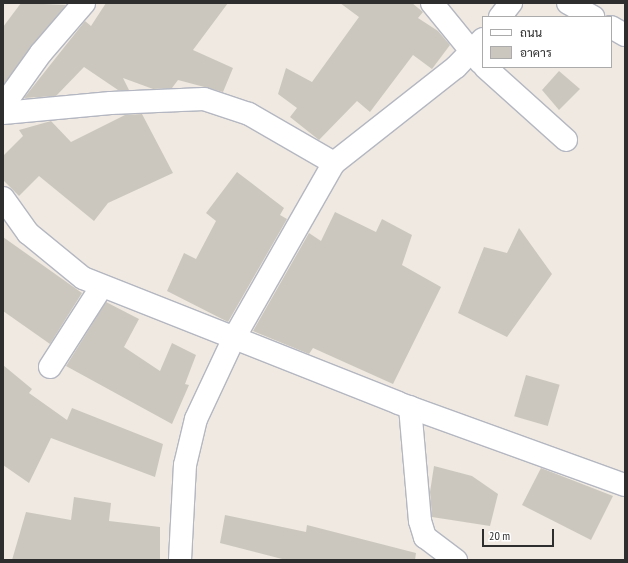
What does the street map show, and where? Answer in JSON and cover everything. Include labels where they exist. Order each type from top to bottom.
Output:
[{"type":"street","points":[[3,106],[40,53],[84,3]]},
{"type":"street","points":[[180,560],[185,465],[196,419],[234,338],[334,163],[480,56],[432,3]]},
{"type":"street","points":[[501,16],[511,3]]},
{"type":"street","points":[[568,3],[591,16]]},
{"type":"street","points":[[612,28],[625,35]]},
{"type":"street","points":[[492,68],[566,140]]},
{"type":"street","points":[[3,113],[204,99],[249,114],[334,163]]},
{"type":"street","points":[[3,198],[28,233],[83,278],[410,407],[625,485]]},
{"type":"street","points":[[50,367],[102,286]]},
{"type":"street","points":[[410,407],[420,521],[425,537],[456,560]]},
{"type":"building","points":[[21,3],[66,5],[3,85],[3,27]]},
{"type":"building","points":[[106,3],[228,3],[193,50],[233,68],[223,92],[178,80],[172,88],[153,89],[123,78],[129,90],[118,90],[84,67],[56,96],[24,98],[85,21],[91,26]]},
{"type":"building","points":[[340,3],[412,3],[423,12],[418,18],[438,31],[450,45],[432,69],[413,55],[370,112],[357,101],[319,140],[290,117],[297,108],[278,94],[286,68],[312,82],[359,17]]},
{"type":"building","points":[[559,71],[580,89],[559,110],[542,90]]},
{"type":"building","points":[[142,114],[173,173],[108,203],[94,221],[39,176],[19,196],[3,180],[3,156],[23,136],[19,130],[51,121],[71,142],[125,115]]},
{"type":"building","points":[[237,172],[284,208],[280,215],[287,219],[228,322],[167,291],[184,253],[196,259],[216,221],[206,213]]},
{"type":"building","points":[[335,212],[376,232],[382,219],[412,235],[402,265],[441,287],[393,384],[313,348],[309,354],[253,331],[309,233],[321,241]]},
{"type":"building","points":[[519,228],[552,274],[507,337],[458,313],[484,247],[507,253]]},
{"type":"building","points":[[3,237],[82,293],[50,344],[3,311]]},
{"type":"building","points":[[106,302],[139,319],[124,347],[160,371],[172,343],[196,355],[185,384],[189,385],[172,424],[66,366]]},
{"type":"building","points":[[3,365],[32,389],[29,393],[67,420],[72,408],[163,444],[155,477],[51,438],[29,483],[3,465]]},
{"type":"building","points":[[526,375],[560,385],[548,426],[514,416]]},
{"type":"building","points":[[434,466],[472,476],[498,494],[490,526],[432,517],[430,492]]},
{"type":"building","points":[[541,468],[613,496],[591,540],[522,505]]},
{"type":"building","points":[[74,497],[111,503],[109,521],[160,527],[160,560],[12,560],[26,512],[71,520]]},
{"type":"building","points":[[225,515],[306,532],[307,525],[416,553],[415,560],[286,560],[220,543]]}]
